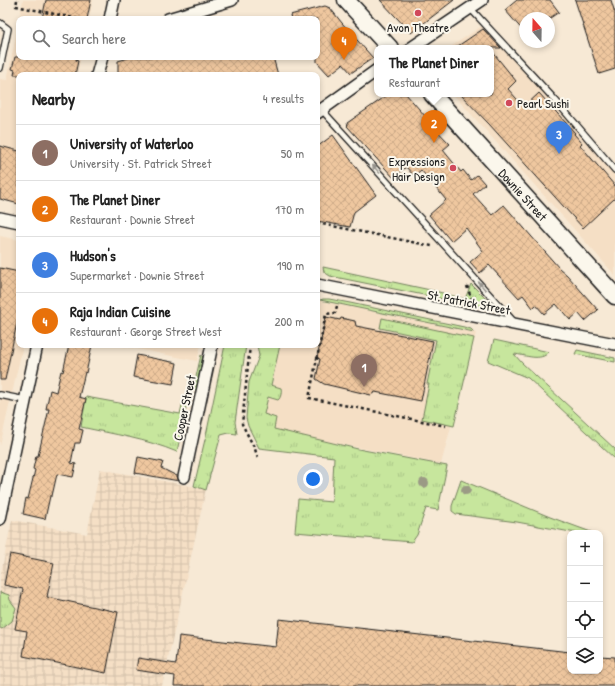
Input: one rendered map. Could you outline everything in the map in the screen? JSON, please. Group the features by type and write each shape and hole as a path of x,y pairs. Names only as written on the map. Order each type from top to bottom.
{"main road":[{"path":"346,0 387,45"},
{"name":"Downie Street","path":"435,97 615,296"}],"street":[{"path":"111,16 114,0"},
{"path":"178,16 232,0"},
{"path":"416,45 482,0"},
{"path":"98,72 101,60"},
{"path":"320,110 374,72"},
{"path":"0,218 16,221"},
{"name":"St. Patrick Street","path":"320,286 615,344"},
{"path":"0,519 36,348"},
{"name":"Cooper Street","path":"184,477 211,348"}],"lane":[{"path":"470,8 556,101 615,170"},
{"path":"0,23 8,29 0,68"},
{"path":"320,112 518,326"},
{"path":"0,395 25,400"}],"path":[{"path":"17,0 16,6 64,16"},
{"path":"320,224 432,246"},
{"path":"466,285 475,308"},
{"path":"320,344 326,314 335,313 337,306"},
{"path":"250,348 242,424 255,449 258,459"},
{"path":"319,348 309,398 446,426"}],"shaded area":[{"path":"23,0 93,0 90,16 20,16"},
{"path":"485,24 615,173 615,275 456,97 494,97 494,45 454,45"},
{"path":"16,35 16,60 80,60 78,72 16,72 16,199 0,196 0,79 7,80"},
{"path":"0,236 16,239 16,348 22,348 0,446"},
{"path":"320,301 476,333 441,464 258,428 273,348 320,348"},
{"path":"132,348 200,348 197,361"},
{"path":"100,469 206,489 162,686 0,686 0,578 12,520 87,534"}],"green space":[{"path":"323,267 435,291 465,299 471,284 487,300 485,307 483,307 330,276 324,272"},
{"path":"323,299 350,303 464,327 471,329 474,332 320,300"},
{"path":"382,318 474,338 454,426 422,419 436,340 380,328"},
{"path":"494,340 549,352 542,357 514,354 615,449 615,459 528,378 488,361"},
{"path":"224,348 246,348 235,422 237,434 229,433 221,435 206,490 194,486"},
{"path":"258,348 279,348 271,385 281,388 281,394 278,400 268,397 264,414 276,418 274,429 358,449 447,466 438,510 426,508 417,535 412,542 295,532 298,499 332,502 334,457 259,448 248,426 246,418 249,382 259,356"},
{"path":"577,350 615,358 615,362 575,354"},
{"path":"201,355 203,357 196,389 193,390"},
{"path":"86,397 180,414 183,401 187,402 177,452 141,440 81,427"},
{"path":"461,480 586,530 567,530 567,531 517,522 456,514 452,511 452,506"},
{"path":"0,592 9,595 10,600 16,608 12,621 2,629 0,628"}],"building":[{"path":"46,0 91,0 88,16 43,16"},
{"path":"380,0 454,0 411,33"},
{"path":"517,0 550,0 559,12 555,15 555,12 519,12 519,26 505,10"},
{"path":"575,0 611,0 615,13 615,69 599,74"},
{"path":"325,6 330,8 373,58 351,73 343,64 329,75 317,62 317,60 320,60 320,16 290,15"},
{"path":"483,29 501,48 494,48 494,45 459,45"},
{"path":"494,54 516,81 508,89 524,107 539,93 575,133 574,134 582,143 580,145 615,186 615,198 583,228 463,97 494,97"},
{"path":"15,57 16,60 78,61 76,72 16,72 16,75 14,75 15,70 12,69"},
{"path":"274,60 277,72 118,72 118,61"},
{"path":"385,97 409,97 426,117 425,118 450,144 443,150 461,172 463,170 471,180 477,175 485,184 473,194 492,215 504,205 598,310 585,321 578,313 570,320 556,304 544,314 536,305 533,308 523,295 519,298 489,265 480,273 470,262 483,251 466,228 451,241 429,215 446,200 421,170 414,176 406,167 394,178 347,126 347,123"},
{"path":"333,135 376,195 354,212 350,227 320,222 320,145"},
{"path":"0,146 16,150 16,203 0,199"},
{"path":"0,268 16,271 16,327 5,380 0,380"},
{"path":"326,317 355,321 356,326 433,341 421,401 375,392 371,395 324,384 316,379 320,359 317,358"},
{"path":"68,348 91,348 79,397 86,399 79,429 83,430 80,443 75,443 71,463 76,464 73,477 57,474 45,519 23,514 26,498 28,499 35,470 33,469 36,456 38,456 49,409 46,409 50,390 56,392 61,371 63,372"},
{"path":"137,355 177,363 173,384 133,377"},
{"path":"138,457 163,462 161,468 177,476 179,481 135,473"},
{"path":"10,554 54,563 47,597 118,612 106,673 23,656 27,631 15,629 23,589 4,585"},
{"path":"279,619 567,652 567,674 603,674 603,656 615,657 615,686 174,686 175,676 136,670 138,658 176,664 179,636 276,647"}],"place":[{"name":"Avon Theatre","path":"418,13"},
{"name":"Raja Indian Cuisine","path":"344,60"},
{"name":"Pearl Sushi","path":"509,103"},
{"name":"The Planet Diner","path":"434,143"},
{"name":"Hudson's","path":"559,154"},
{"name":"Expressions Hair Design","path":"453,168"},
{"name":"University of Waterloo","path":"364,387"}]}
